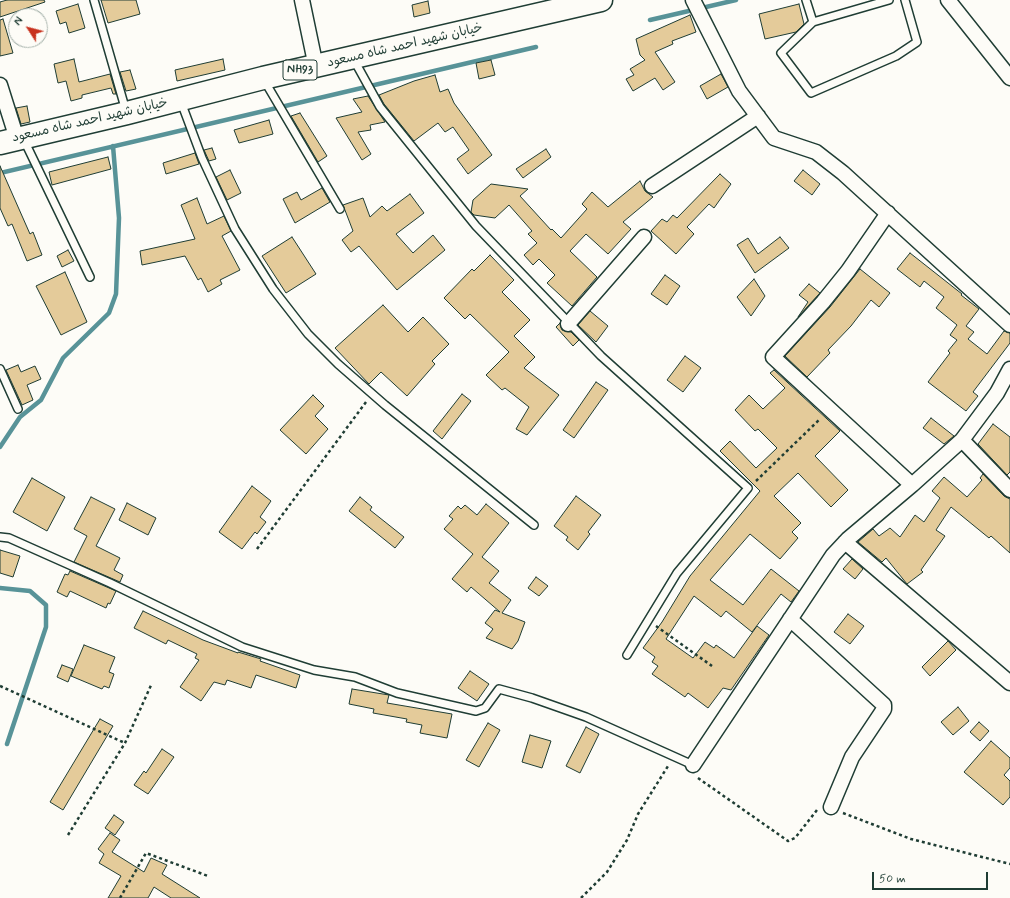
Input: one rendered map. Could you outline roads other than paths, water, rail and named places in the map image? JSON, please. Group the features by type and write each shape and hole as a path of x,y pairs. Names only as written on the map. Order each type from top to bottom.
{"main road":[{"name":"خیابان شهید احمد شاه مسعود","path":"13,140 180,100 263,78 353,58 545,7 601,0"}],"street":[{"path":"302,0 316,67"},
{"path":"693,0 740,91 774,138 816,152 843,173 1010,324"},
{"path":"948,0 1010,78"},
{"path":"0,84 13,140"},
{"path":"652,186 758,116"},
{"path":"888,213 843,277 773,357 912,485"},
{"path":"568,324 644,237"},
{"path":"693,766 821,572 845,542 962,440 997,392 1010,369"},
{"path":"962,440 1010,490"},
{"path":"845,542 1010,683"},
{"path":"790,619 884,705 884,709 852,757 831,807"}],"lane":[{"path":"94,0 127,113"},
{"path":"806,0 813,22"},
{"path":"888,0 813,22 781,53 811,93 896,56 917,42 905,0"},
{"path":"353,58 380,107 476,226 568,324 601,356 748,488 677,573 628,655"},
{"path":"263,78 340,209"},
{"path":"180,100 202,158 230,217 273,289 308,334 338,364 372,394 534,525"},
{"path":"13,140 90,277"},
{"path":"0,369 18,409"},
{"path":"0,537 9,538 110,583 155,604 190,623 249,649 314,670 355,677 398,693 476,711 485,708 499,688 586,717 693,766"}],"waterway":[{"path":"650,20 736,0"},
{"path":"0,173 536,47"},
{"path":"0,447 20,417 41,400 63,358 109,313 116,294 119,218 113,146"},
{"path":"0,588 30,591 46,605 46,627 7,744"}]}
